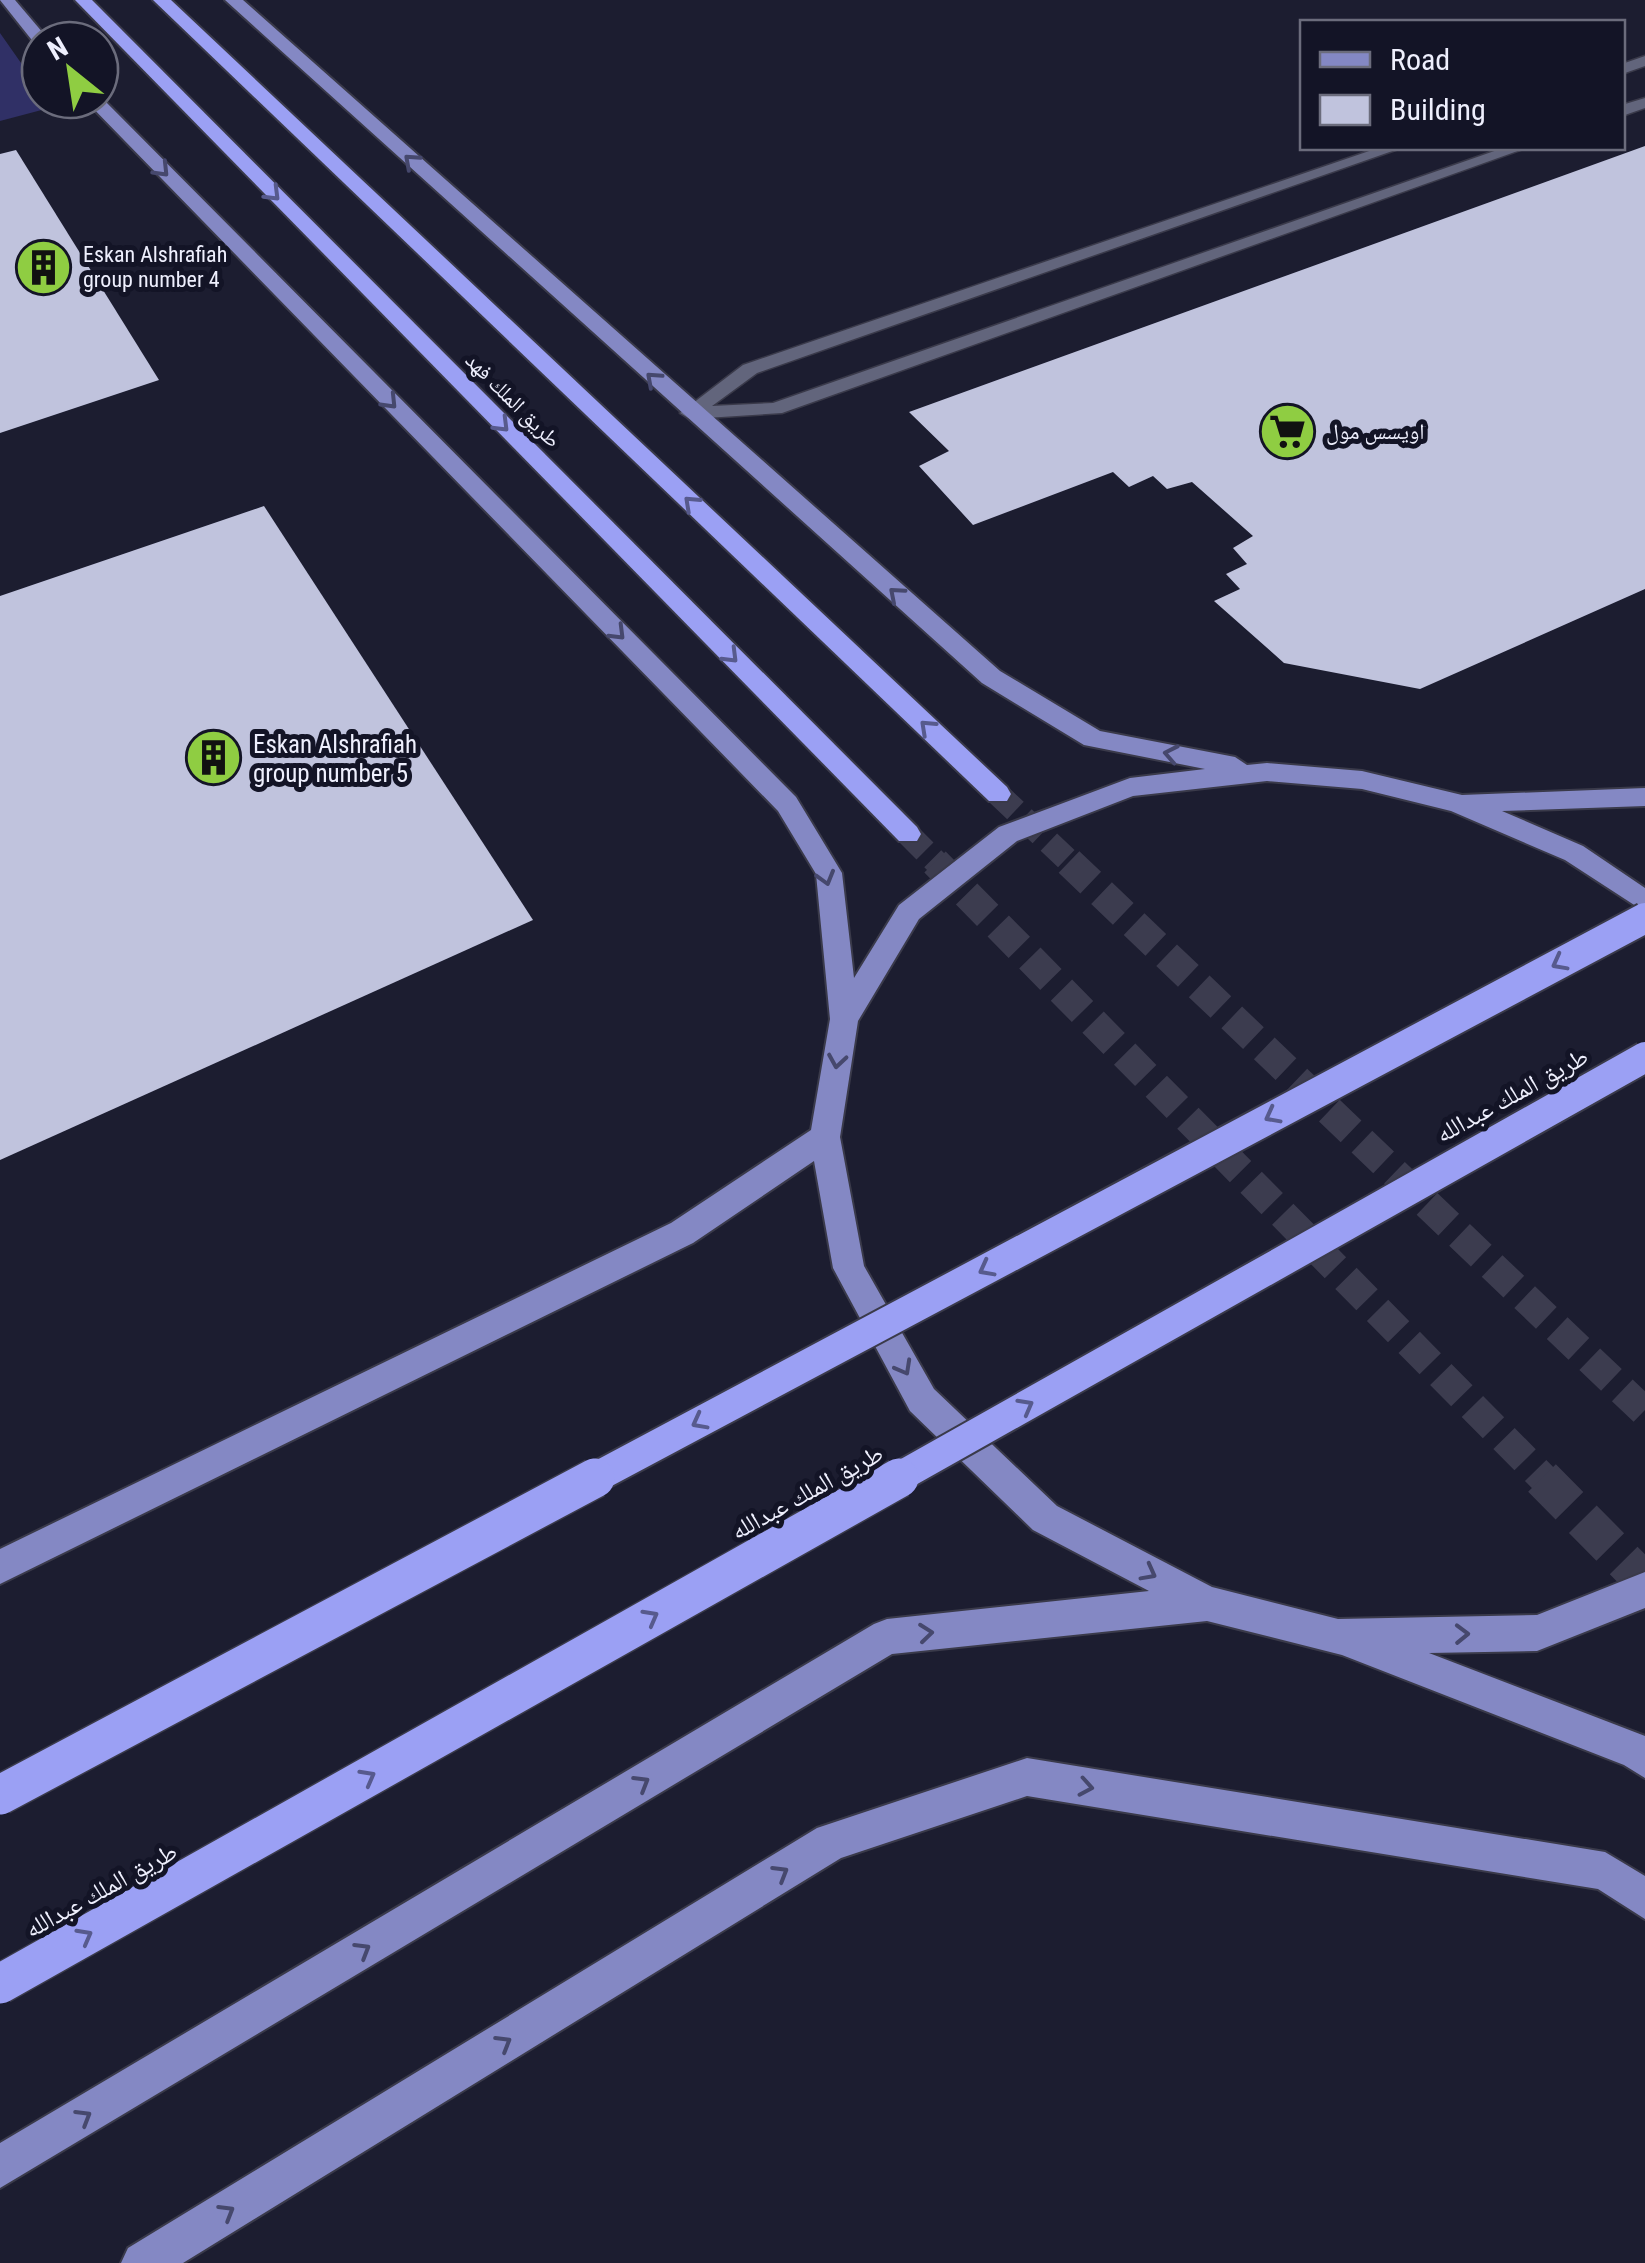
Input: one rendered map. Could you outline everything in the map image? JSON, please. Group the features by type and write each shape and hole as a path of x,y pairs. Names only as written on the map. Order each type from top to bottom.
{"highway":[{"name":"طريق الملك فهد","path":"82,0 908,834"},
{"name":"طريق الملك فهد","path":"161,0 998,794"},
{"path":"0,1795 1645,918"},
{"name":"طريق الملك عبدالله","path":"0,1984 1645,1057"}],"main road":[{"path":"6,0 24,20"},
{"path":"233,0 991,677 1092,739 1267,772 1362,780 1457,803 1574,854 1645,902"},
{"path":"114,120 788,804 829,873 844,1019 825,1137 848,1268 922,1400 1045,1518 1207,1603 1338,1637 1636,1751 1645,1759"},
{"path":"844,1019 910,912 1008,834 1130,786 1267,772"},
{"path":"1457,803 1645,797"},
{"path":"0,1567 682,1233 825,1137"},
{"path":"1338,1637 1538,1633 1645,1590"},
{"path":"0,2167 886,1637 1207,1603"},
{"path":"143,2263 831,1842 1027,1777 1605,1871 1645,1899"}],"lane":[{"path":"690,412 750,368 1387,150"},
{"path":"690,412 776,409 1512,150"}],"shaded area":[{"path":"0,33 20,62 20,116 0,121"}],"building":[{"name":"اويسس مول","path":"1645,146 1645,589 1420,689 1284,663 1214,601 1240,589 1226,574 1247,564 1233,548 1253,536 1192,482 1167,489 1153,476 1129,487 1113,472 973,525 919,466 949,451 909,412"},
{"name":"Eskan Alshrafiah group number 4","path":"16,150 159,380 0,433 0,154"},
{"name":"Eskan Alshrafiah group number 5","path":"264,506 533,920 0,1160 0,596"}],"tunnel":[{"path":"998,794 1072,864"},
{"path":"908,834 938,864"},
{"path":"935,862 1545,1480"},
{"path":"1069,862 1645,1412"},
{"path":"1542,1478 1645,1582"}],"place":[{"name":"Eskan Alshrafiah group number 4","path":"44,267"},
{"name":"اويسس مول","path":"1287,431"},
{"name":"Eskan Alshrafiah group number 5","path":"214,758"}]}
